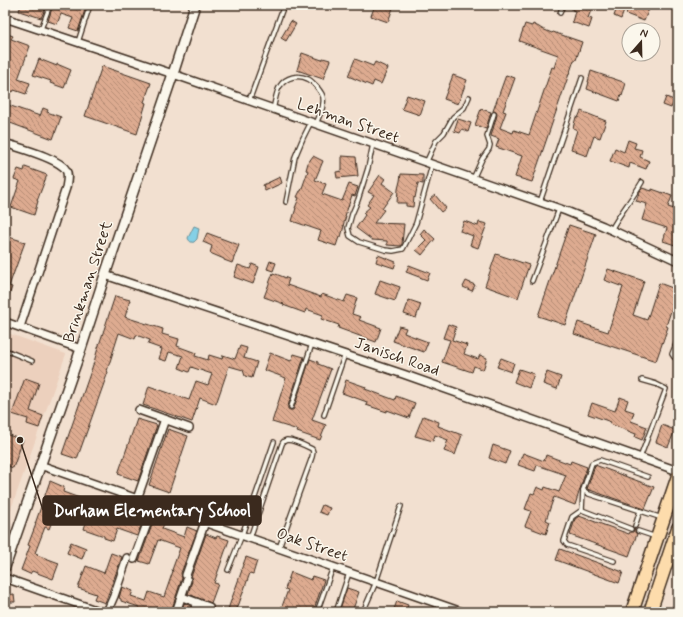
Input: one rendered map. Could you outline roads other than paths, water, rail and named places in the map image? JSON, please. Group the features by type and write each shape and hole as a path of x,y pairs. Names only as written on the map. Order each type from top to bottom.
{"main road":[{"path":"632,612 678,476"},
{"path":"650,612 678,528"}],"street":[{"name":"Brinkman Street","path":"5,568 82,349 195,5"},
{"name":"Lehman Street","path":"5,18 173,74 540,202 611,230 678,261"},
{"path":"5,143 50,158 61,164 67,171 68,178 20,327"},
{"name":"Janisch Road","path":"106,275 404,374 678,471"},
{"path":"5,322 82,349"},
{"path":"139,410 189,428"},
{"path":"137,499 165,419"},
{"name":"Oak Street","path":"40,465 462,612"},
{"path":"107,612 154,505"},
{"path":"176,612 205,522"},
{"path":"5,578 101,612"},
{"path":"185,598 209,607"},
{"path":"194,612 198,603"}],"lane":[{"path":"41,30 50,5"},
{"path":"78,42 90,5"},
{"path":"249,101 284,5"},
{"path":"560,13 563,5"},
{"path":"273,109 279,87 287,79 293,77 307,78 321,92 323,97 323,103 313,123 303,138 295,157 286,202"},
{"path":"540,202 582,78"},
{"path":"373,144 364,181 348,228 350,236 359,242 385,250 393,251 403,249 416,223 429,164 436,141 444,133 453,117 464,108 469,97"},
{"path":"473,179 482,159 489,149 490,145 487,136 494,114"},
{"path":"611,230 642,182"},
{"path":"532,281 559,209"},
{"path":"678,338 672,354 674,357 678,358"},
{"path":"292,407 312,344"},
{"path":"5,350 32,361"},
{"path":"324,415 345,354"},
{"path":"640,458 666,389 642,380"},
{"path":"250,538 282,444 284,441 288,440 297,443 312,449 313,452 279,548"},
{"path":"228,570 242,535 274,442"},
{"path":"582,510 583,490 592,463 600,460 648,477"},
{"path":"583,490 589,494 664,519"},
{"path":"363,612 376,582 402,506"},
{"path":"582,510 633,528 640,511"},
{"path":"582,510 572,517 564,541 567,545 614,561"},
{"path":"638,532 657,537"},
{"path":"316,612 333,567"},
{"path":"336,612 350,573"}],"water":[{"path":"194,226 199,228 197,239 192,242 188,238"}],"place":[{"name":"Durham Elementary School","path":"20,440"}]}
